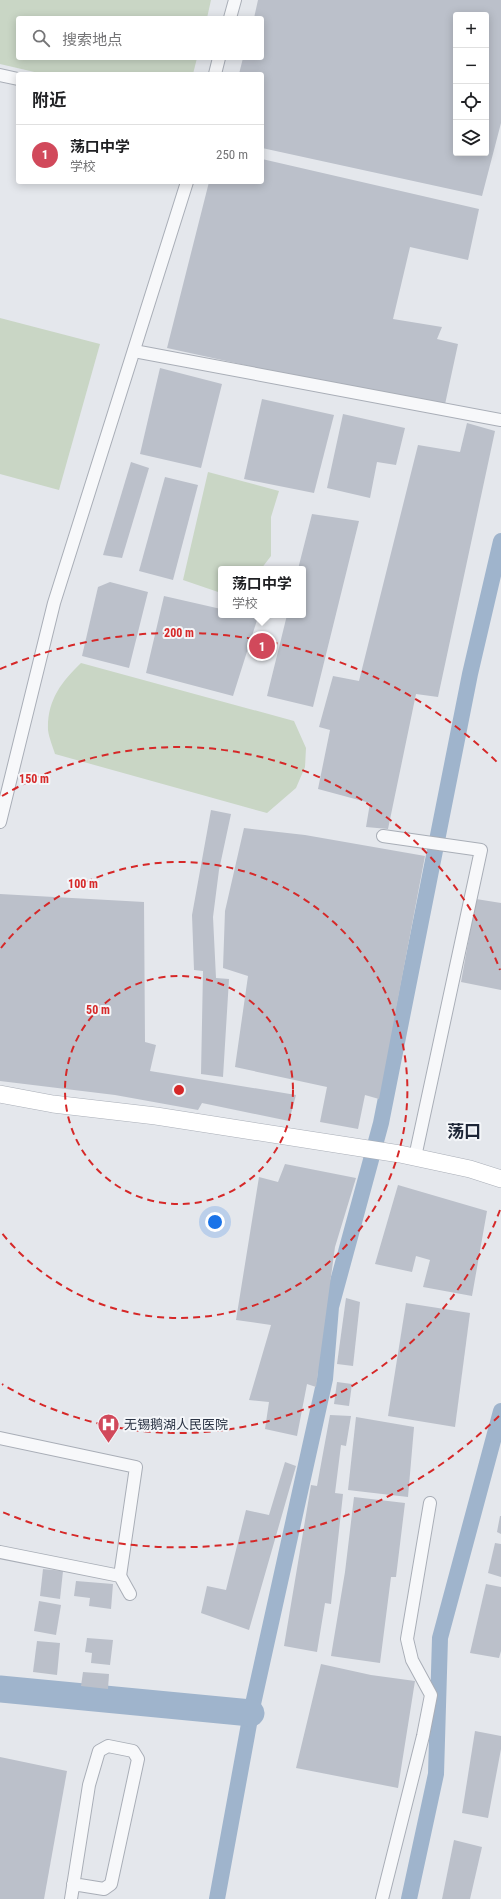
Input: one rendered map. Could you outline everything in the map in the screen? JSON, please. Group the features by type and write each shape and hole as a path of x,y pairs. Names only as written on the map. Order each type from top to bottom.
{"street":[{"path":"231,16 235,0"},
{"path":"216,72 219,60"},
{"path":"0,74 16,78"},
{"path":"0,822 54,603 186,184"},
{"path":"134,351 501,420"},
{"path":"383,836 481,850 407,1156"},
{"path":"0,1094 53,1104 156,1116 407,1156 470,1169 501,1179"},
{"path":"0,1438 136,1467 120,1576 130,1594"},
{"path":"382,1899 424,1736 431,1695 412,1660 407,1639 430,1503"},
{"path":"0,1552 120,1576"},
{"path":"71,1899 89,1785 99,1751 108,1746 133,1751 138,1759 111,1884 104,1889 74,1884"}],"green space":[{"path":"0,0 211,0 207,16 16,16 16,60 196,60 194,72 34,72 0,64"},
{"path":"0,318 100,344 59,490 0,474"},
{"path":"208,472 279,491 271,517 271,556 263,566 218,566 218,592 183,580"},
{"path":"81,663 294,721 306,748 305,767 296,788 267,813 55,754 48,730 50,710 57,693 67,677"}],"building":[{"path":"258,0 501,0 501,123 482,196 264,148 264,72 240,72 242,60 264,60 264,16 254,16"},
{"path":"264,159 479,209 468,260 410,247 393,319 442,327 437,339 458,344 444,409 167,348 208,184 264,184"},
{"path":"160,368 222,384 201,468 140,454"},
{"path":"262,399 334,415 314,493 244,479"},
{"path":"343,414 405,428 396,465 377,462 370,498 327,488"},
{"path":"467,423 495,431 438,697 416,694 388,829 366,827 370,803 318,789 330,730 319,727 333,676 359,681 418,445 460,452"},
{"path":"131,462 149,468 122,558 103,555"},
{"path":"165,477 198,485 173,580 139,571"},
{"path":"312,514 359,521 313,707 267,696 286,618 306,618 306,566 299,566"},
{"path":"110,582 148,592 129,668 82,656 98,587"},
{"path":"164,596 218,608 218,618 258,618 233,696 146,673"},
{"path":"211,810 231,814 219,870 213,917 216,978 229,979 223,1077 201,1074 203,971 194,970 192,915"},
{"path":"244,828 305,835 425,856 379,1099 365,1095 358,1129 320,1122 327,1087 235,1067 248,976 223,968 225,911"},
{"path":"0,894 144,902 145,1042 156,1045 150,1071 296,1095 289,1121 202,1103 198,1110 115,1095 0,1081"},
{"path":"476,899 501,903 501,990 461,982"},
{"path":"285,1164 356,1178 335,1247 316,1387 307,1384 297,1436 265,1429 269,1402 249,1400 271,1325 236,1320 259,1177 278,1182"},
{"path":"398,1185 487,1211 472,1296 423,1287 430,1260 416,1256 412,1272 375,1264"},
{"path":"346,1298 360,1302 353,1366 337,1364"},
{"path":"406,1303 470,1313 455,1427 388,1416"},
{"path":"337,1382 352,1384 349,1406 334,1404"},
{"path":"330,1415 351,1416 346,1446 341,1445 335,1493 343,1494 331,1604 325,1603 317,1652 284,1646 311,1485 317,1486"},
{"path":"356,1417 414,1427 408,1497 348,1490"},
{"path":"285,1462 296,1466 249,1630 201,1613 207,1586 226,1590 246,1510 269,1515"},
{"path":"354,1497 405,1503 396,1577 391,1577 380,1663 331,1656 345,1572"},
{"path":"501,1516 501,1534 497,1532"},
{"path":"495,1543 501,1544 501,1577 488,1573"},
{"path":"43,1569 63,1571 60,1599 40,1596"},
{"path":"76,1581 113,1584 111,1609 89,1606 90,1598 74,1596"},
{"path":"486,1584 501,1587 501,1651 499,1658 470,1653"},
{"path":"39,1601 61,1605 56,1635 34,1631"},
{"path":"87,1638 113,1640 110,1665 91,1663 92,1653 85,1652"},
{"path":"37,1641 60,1643 57,1675 33,1672"},
{"path":"321,1664 371,1675 415,1681 398,1788 296,1768"},
{"path":"83,1672 109,1674 108,1689 81,1686"},
{"path":"475,1731 501,1736 501,1749 488,1818 462,1813"},
{"path":"0,1757 67,1771 44,1899 0,1899"},
{"path":"454,1840 482,1847 470,1899 442,1899"}],"waterway":[{"path":"217,1899 251,1713 325,1379 331,1307 381,1123 470,674 501,541"},
{"path":"409,1899 436,1774 440,1638 501,1411"},
{"path":"0,1689 251,1713"}],"place":[{"name":"荡口中学","path":"262,646"},
{"name":"无锡鹅湖人民医院","path":"108,1444"}],"district":[{"name":"荡口","path":"464,1131"}]}
